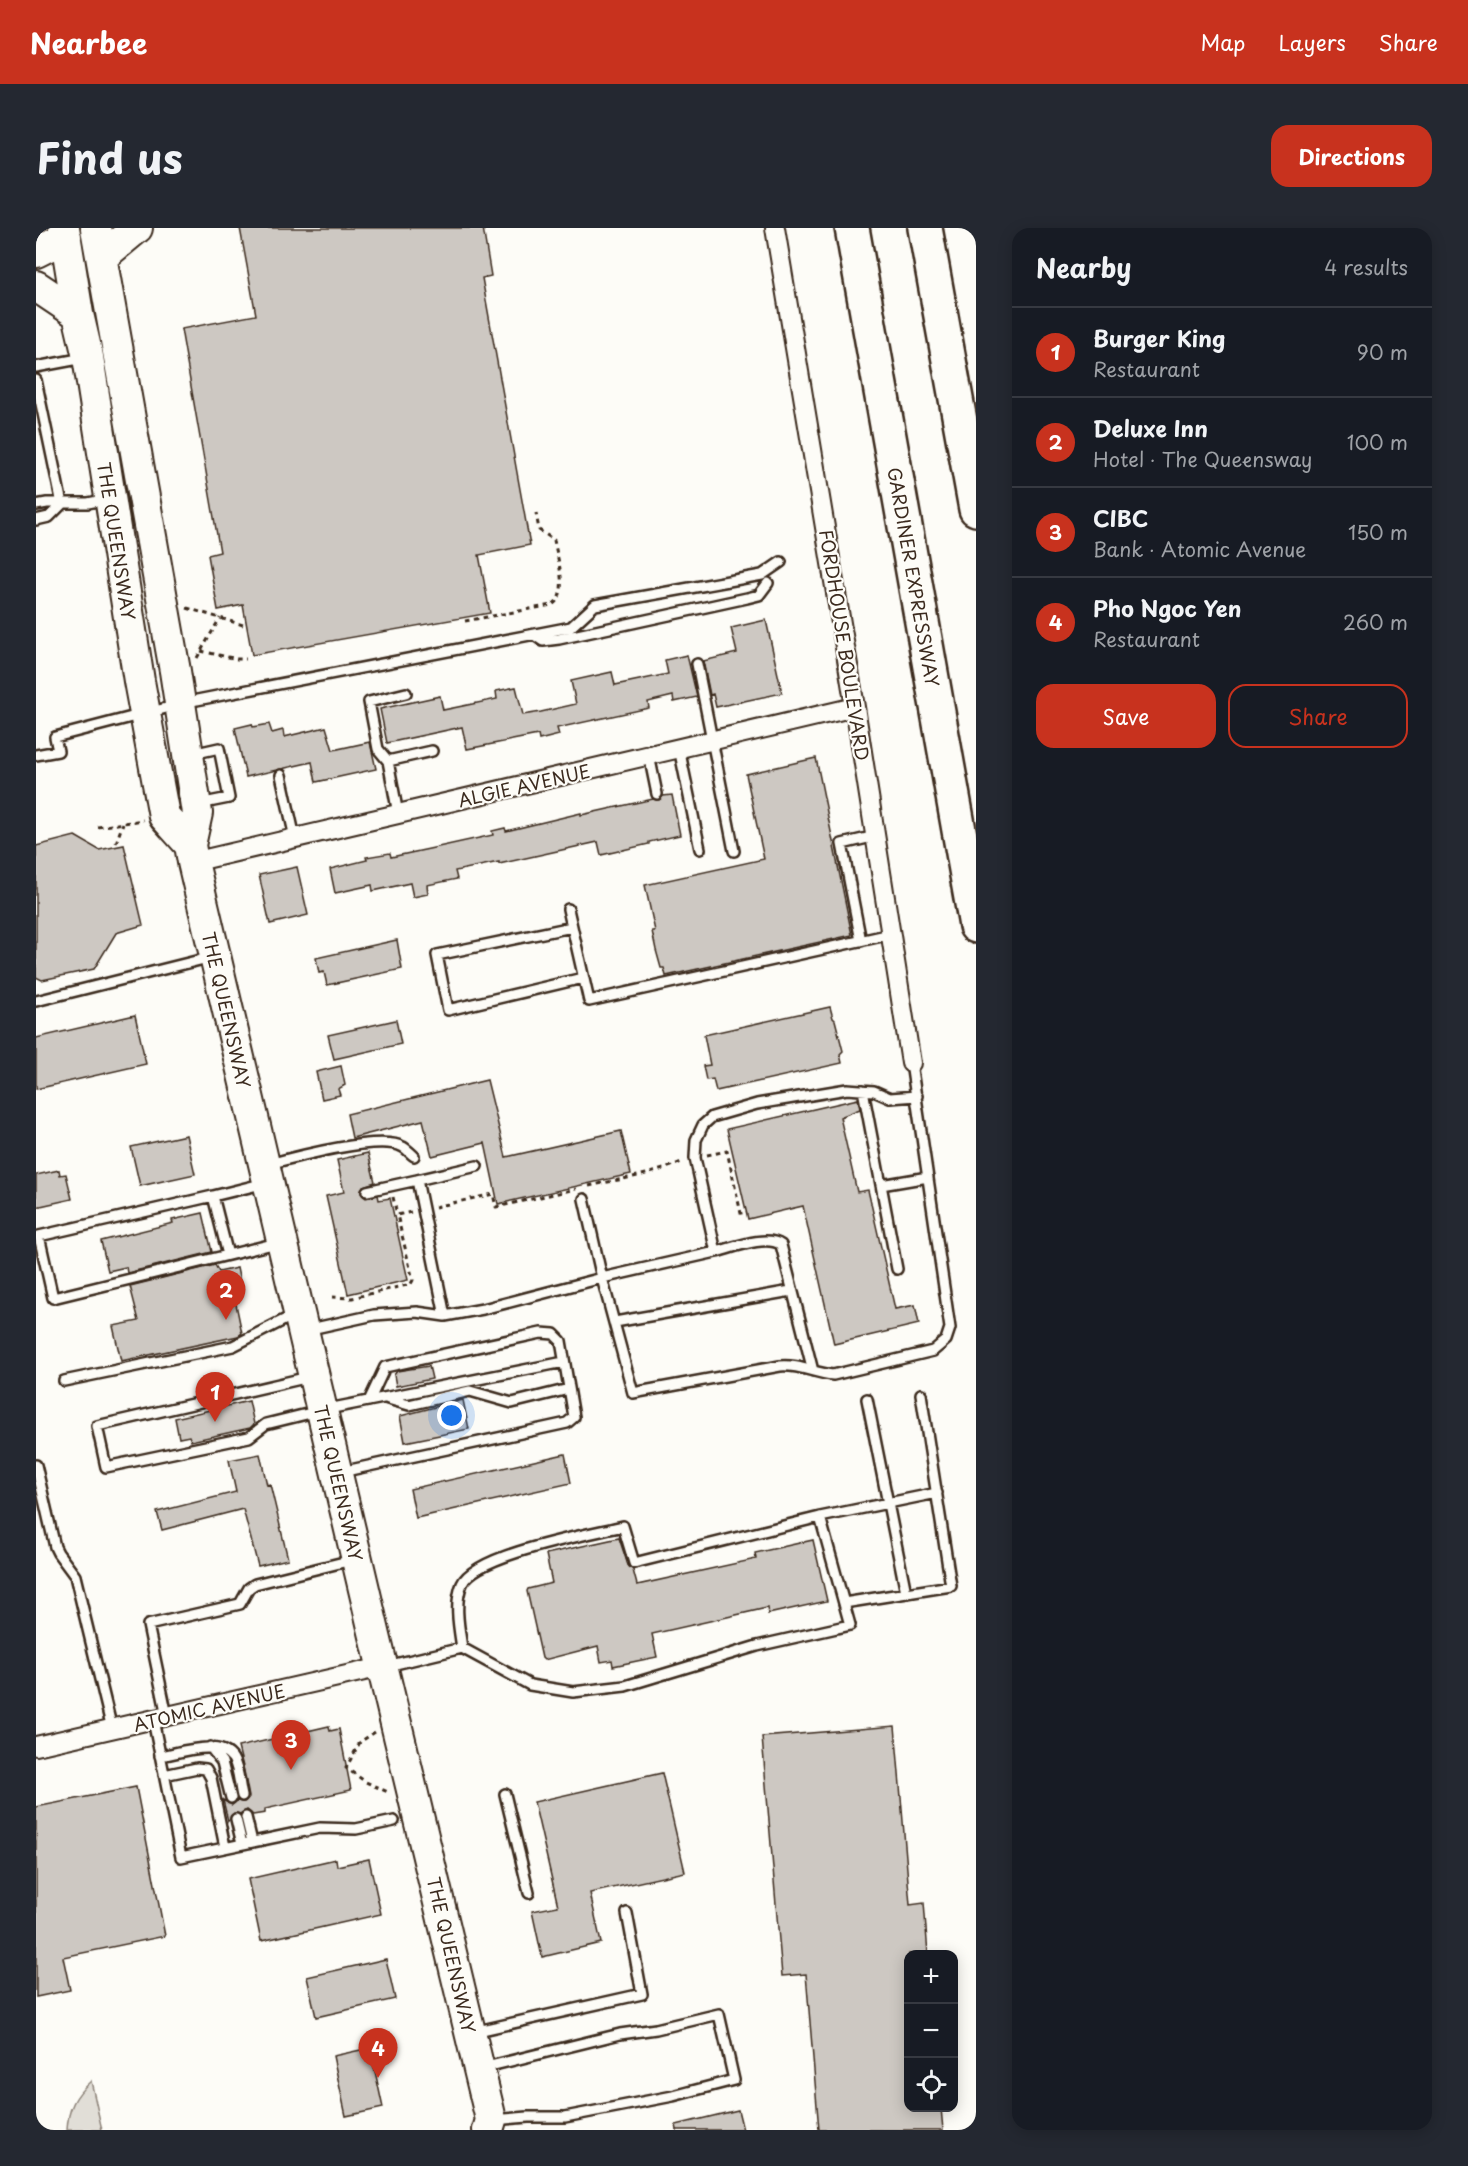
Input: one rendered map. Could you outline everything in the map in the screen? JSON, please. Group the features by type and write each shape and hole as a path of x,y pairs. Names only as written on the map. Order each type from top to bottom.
{"highway":[{"name":"GARDINER EXPRESSWAY","path":"852,228 976,926"},
{"path":"924,228 976,509"}],"main road":[{"name":"THE QUEENSWAY","path":"96,228 197,813 192,853 214,956 395,1719 405,1813 470,2033 494,2127"},
{"path":"102,257 136,228"},
{"name":"THE QUEENSWAY","path":"65,233 78,314 88,357 145,713 164,816 192,853"},
{"path":"36,252 65,233"},
{"path":"36,286 78,314"}],"street":[{"name":"FORDHOUSE BOULEVARD","path":"775,228 855,707 911,1063"},
{"name":"ALGIE AVENUE","path":"192,853 296,838 855,707"},
{"name":"ATOMIC AVENUE","path":"36,1746 382,1667"}],"lane":[{"path":"36,368 88,357"},
{"path":"36,380 62,504"},
{"path":"36,506 47,503 88,503 110,498"},
{"path":"36,520 50,517 62,504"},
{"path":"36,755 58,751 55,737 145,713 571,627 595,605 762,575 781,562"},
{"path":"534,635 543,641 559,639 747,598 759,595 768,583"},
{"path":"697,664 734,851"},
{"path":"398,814 388,761 378,749 369,702 406,693"},
{"path":"679,748 700,849"},
{"path":"388,761 432,751"},
{"path":"649,755 657,794"},
{"path":"281,775 296,838"},
{"path":"861,941 842,843 876,836"},
{"path":"568,909 589,1002 891,934"},
{"path":"573,927 437,955 448,1010 583,978"},
{"path":"36,1001 214,956"},
{"path":"584,1199 602,1278 633,1393 780,1365 791,1365 833,1374 933,1351 946,1340 950,1328 911,1063"},
{"path":"716,1252 695,1158 696,1140 703,1125 712,1117 757,1104 847,1089 874,1091 890,1098 917,1096"},
{"path":"863,1090 897,1269"},
{"path":"282,1242 53,1298 39,1236 213,1196 312,1152 387,1143 402,1146 414,1156"},
{"path":"367,1191 477,1166"},
{"path":"881,1185 928,1177"},
{"path":"417,1180 445,1316"},
{"path":"213,1196 228,1255"},
{"path":"64,1381 233,1346 301,1321 417,1312 445,1316 483,1309 764,1240 777,1242 783,1250 791,1291 813,1371"},
{"path":"615,1322 791,1291"},
{"path":"338,1473 567,1423 574,1417 561,1341 558,1336 541,1333 385,1367 369,1401"},
{"path":"314,1376 97,1425 106,1467 249,1437 266,1424 323,1410 564,1362"},
{"path":"385,1398 409,1405 470,1391 512,1403 569,1389"},
{"path":"844,1604 951,1586 921,1394"},
{"path":"867,1399 906,1593"},
{"path":"36,1465 55,1547 75,1576 112,1729"},
{"path":"462,1648 458,1609 463,1582 475,1569 509,1554 624,1526 634,1563 820,1517 937,1494"},
{"path":"382,1667 462,1648 530,1685 573,1692 625,1686 757,1646 850,1625 820,1517"},
{"path":"357,1559 255,1584 249,1588 240,1604 148,1625 160,1718 160,1756 181,1857 320,1828 356,1829 405,1813"},
{"path":"160,1756 207,1748 221,1749 233,1760 242,1796"},
{"path":"207,1748 206,1769 211,1778 225,1847"},
{"path":"207,1748 222,1762 231,1798"},
{"path":"164,1775 197,1768 206,1769"},
{"path":"505,1794 529,1893"},
{"path":"246,1817 252,1842"},
{"path":"236,1819 242,1844"},
{"path":"470,2033 642,1994 627,1913"},
{"path":"479,2068 620,2034 656,2029 719,2014 734,2080 673,2096 565,2117 528,2117 494,2127"}],"path":[{"path":"465,621 552,605 559,600 562,588 554,540 539,530 536,513"},
{"path":"183,607 243,625"},
{"path":"192,666 220,618"},
{"path":"201,651 246,659"},
{"path":"98,827 164,816"},
{"path":"116,843 123,823"},
{"path":"397,1215 493,1194 496,1207 652,1172 727,1150 742,1218"},
{"path":"332,1297 352,1298 411,1284 413,1280 393,1197"},
{"path":"395,1719 360,1742 346,1768 405,1813"}],"shaded area":[{"path":"91,2081 102,2130 67,2130 73,2103"}],"building":[{"path":"240,228 483,228 491,276 482,278 530,545 479,555 490,613 252,655 243,605 218,610 208,555 220,552 181,329 256,315"},
{"path":"766,620 782,693 716,707 713,694 710,695 703,661 737,653 731,628"},
{"path":"687,655 697,697 674,702 673,696 648,702 649,708 557,728 559,735 539,740 538,735 467,749 462,727 387,743 380,709 440,696 443,710 497,699 496,691 516,687 523,715 541,712 576,704 571,681 612,672 615,685 668,674 665,660"},
{"path":"252,724 253,727 269,724 272,733 283,730 284,737 326,727 333,750 370,742 376,769 316,782 312,762 246,777 235,728"},
{"path":"816,758 852,935 666,976 656,950 652,931 655,931 645,885 764,859 746,774"},
{"path":"672,795 680,835 601,855 598,842 499,864 499,862 455,871 457,879 427,885 428,894 413,897 410,883 373,891 372,885 335,893 330,869 367,860 366,857 390,853 391,857 493,835 492,831 505,828 506,831 581,813 581,815 653,799 659,800 663,796"},
{"path":"75,836 99,850 124,845 143,925 116,933 94,969 42,980 36,977 36,846"},
{"path":"297,867 308,915 270,924 259,875"},
{"path":"397,940 402,969 327,985 324,972 319,973 316,958"},
{"path":"830,1007 843,1051 840,1054 842,1063 716,1091 713,1079 706,1080 703,1066 710,1065 704,1035"},
{"path":"135,1015 146,1064 36,1089 36,1038"},
{"path":"396,1020 401,1044 334,1059 328,1035"},
{"path":"341,1066 345,1085 338,1089 340,1095 322,1099 316,1072"},
{"path":"487,1080 506,1157 621,1131 631,1174 498,1204 485,1143 432,1156 423,1120 352,1138 347,1114"},
{"path":"858,1099 860,1109 840,1117 857,1192 868,1190 895,1309 915,1305 919,1324 834,1344 803,1206 748,1219 727,1129"},
{"path":"186,1135 195,1174 140,1186 131,1147"},
{"path":"368,1153 375,1182 363,1186 361,1193 366,1198 378,1195 379,1200 390,1198 408,1280 348,1294 326,1196 344,1192 337,1160"},
{"path":"59,1170 60,1175 66,1174 72,1199 36,1207 36,1175"},
{"path":"203,1213 212,1252 127,1273 126,1267 108,1271 101,1241"},
{"path":"215,1265 219,1272 237,1268 240,1282 232,1285 242,1333 238,1336 121,1361 113,1326 139,1321 130,1286"},
{"path":"429,1366 432,1379 396,1386 394,1375 397,1371"},
{"path":"463,1400 469,1429 405,1442 400,1416"},
{"path":"249,1401 254,1424 250,1428 191,1441 189,1436 179,1438 175,1418"},
{"path":"260,1454 267,1485 270,1484 288,1559 258,1566 243,1509 162,1530 157,1512 236,1492 229,1460"},
{"path":"565,1454 571,1483 416,1518 410,1489"},
{"path":"619,1538 637,1585 756,1559 755,1553 813,1540 827,1601 768,1614 767,1608 652,1634 657,1657 613,1666 612,1660 601,1662 598,1646 544,1660 527,1591 552,1583 546,1554"},
{"path":"329,1726 330,1731 339,1729 351,1790 265,1809 265,1813 253,1815 247,1810 240,1814 234,1813 228,1821 223,1800 232,1805 237,1801 244,1802 249,1797 238,1747"},
{"path":"895,1726 910,1905 924,1903 928,1950 904,1950 904,2112 941,2112 943,2130 819,2130 806,1974 782,1976 762,1737"},
{"path":"662,1773 685,1872 590,1893 601,1943 542,1957 532,1911 558,1906 534,1802"},
{"path":"136,1787 165,1936 63,1957 70,1990 36,1997 36,1807"},
{"path":"336,1859 337,1866 369,1859 381,1914 261,1941 248,1879"},
{"path":"386,1959 395,1999 316,2017 307,1977"},
{"path":"370,2048 383,2108 346,2116 333,2056"},
{"path":"738,2110 743,2130 677,2130 676,2125"}],"place":[{"name":"Deluxe Inn","path":"226,1320"},
{"name":"Burger King","path":"215,1422"},
{"name":"CIBC","path":"291,1770"},
{"name":"Pho Ngoc Yen","path":"378,2078"}]}
